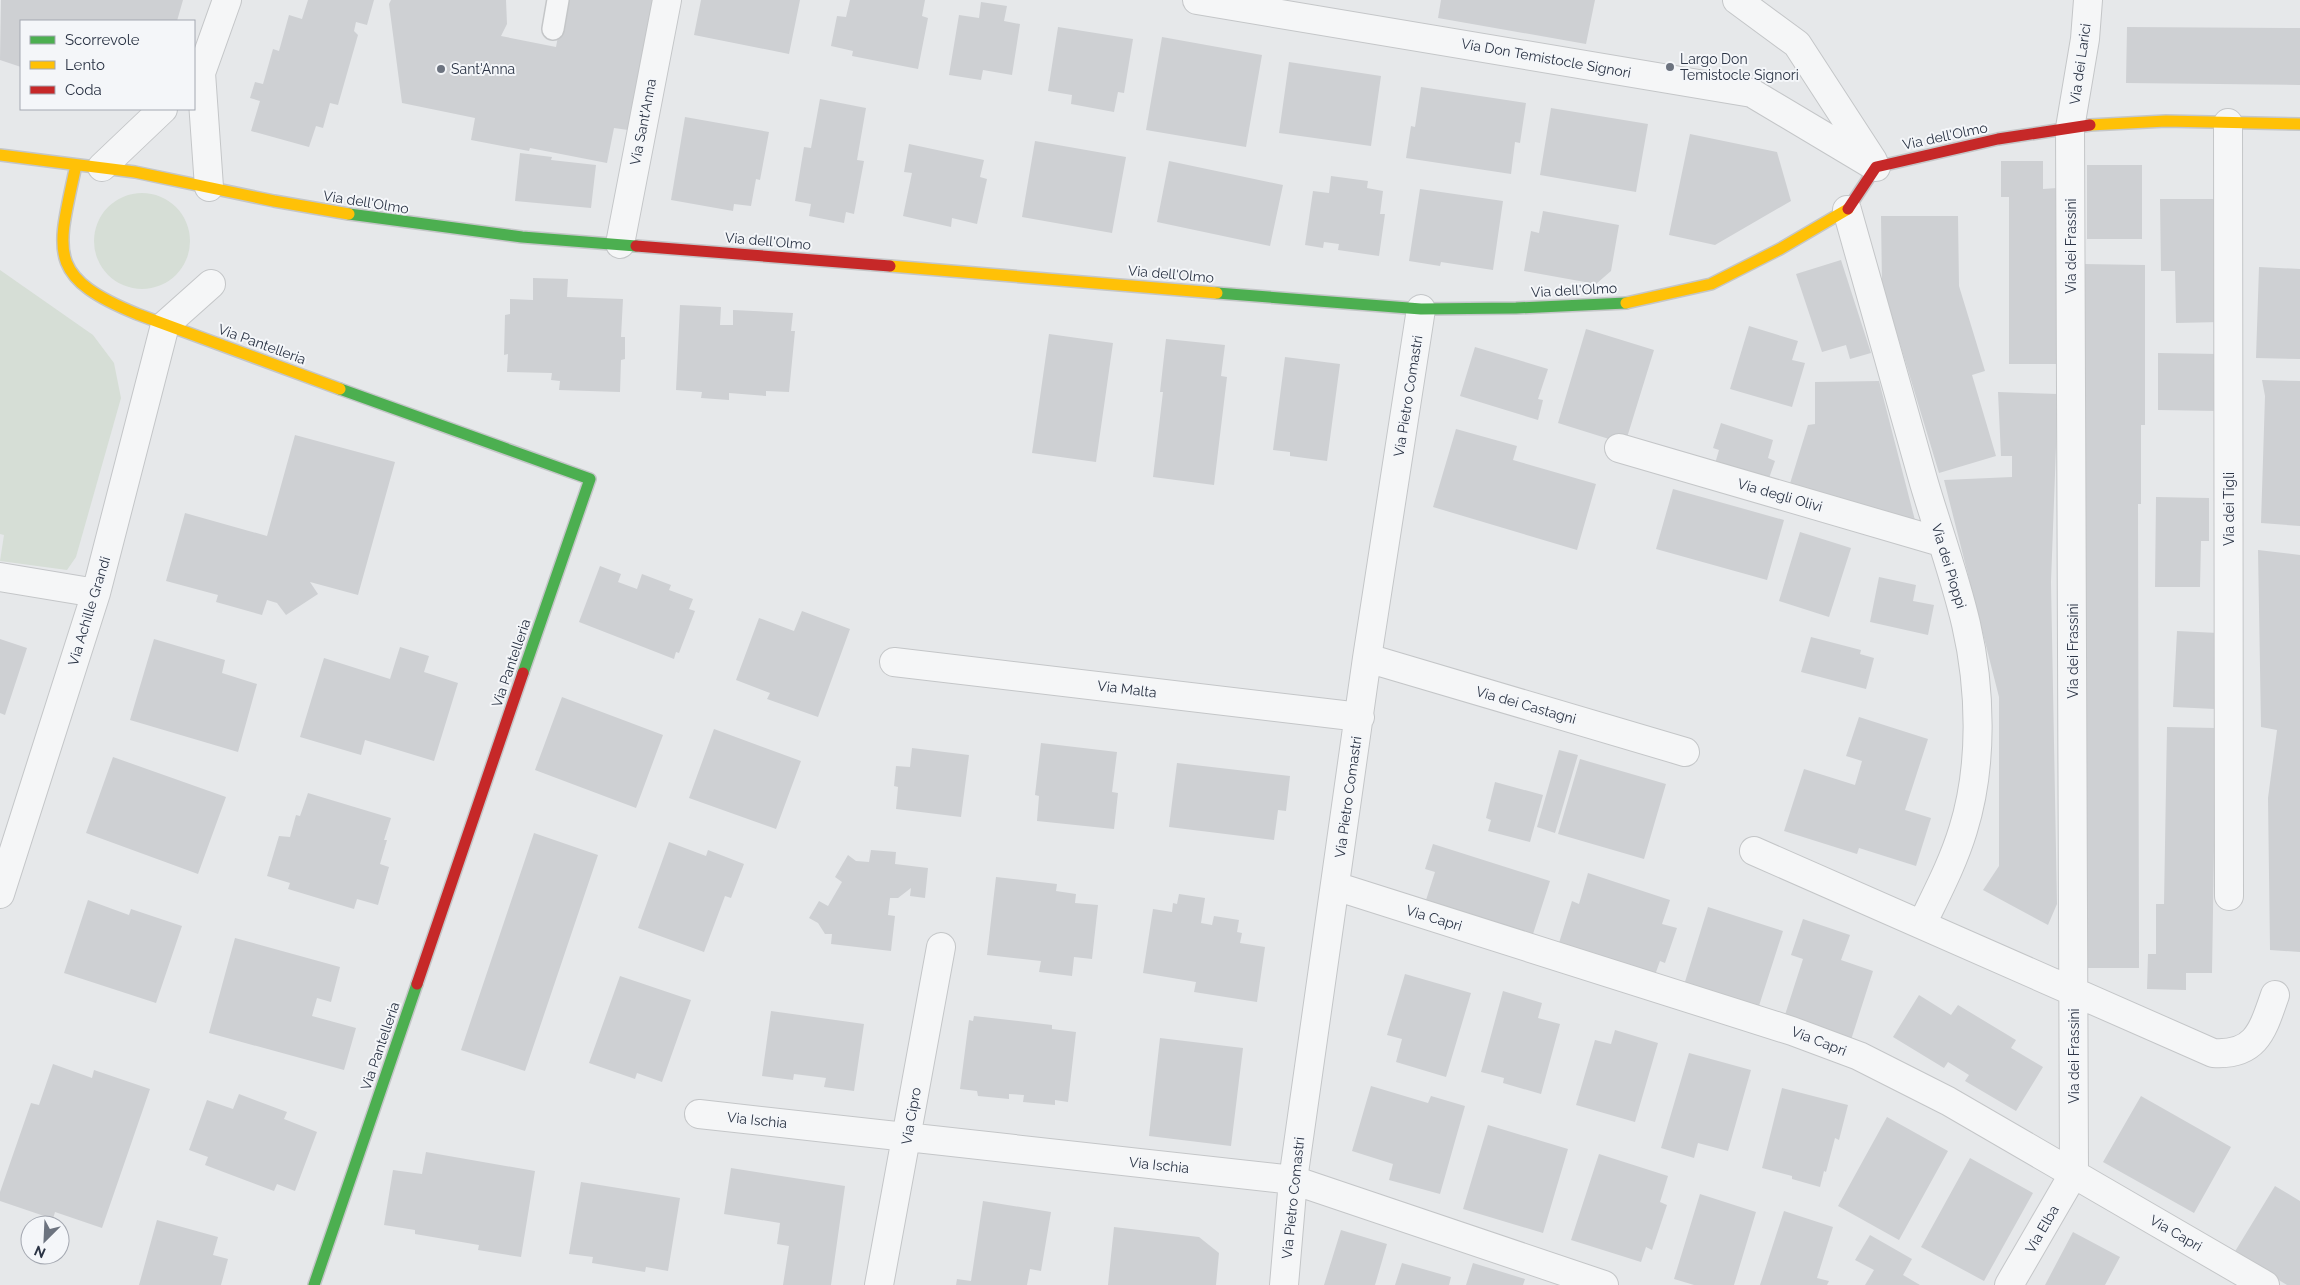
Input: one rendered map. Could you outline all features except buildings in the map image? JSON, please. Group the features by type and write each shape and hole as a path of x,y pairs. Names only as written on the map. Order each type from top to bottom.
{"street":[{"path":"209,187 197,76 227,0"},
{"name":"Via Sant'Anna","path":"620,244 667,0"},
{"name":"Via Don Temistocle Signori","path":"1196,0 1752,93 1876,167"},
{"path":"1737,0 1797,44 1876,167"},
{"name":"Via dei Larici","path":"2070,128 2085,39 2088,0"},
{"path":"162,110 89,166 63,240 63,256 77,279 104,300 165,325 210,284"},
{"name":"Via dell'Olmo","path":"0,155 89,166 209,187 306,208 416,225 522,237 1421,309 1516,308 1624,303 1711,284 1780,249 1847,210 1876,167 1948,148 2070,128 2122,122 2300,124"},
{"name":"Via dei Tigli","path":"2228,122 2229,896"},
{"name":"Via dei Frassini","path":"2070,128 2074,1173"},
{"name":"Via dei Pioppi","path":"1847,210 1960,604 1970,642 1976,695 1976,738 1971,796 1964,829 1950,866 1922,924"},
{"name":"Via Pietro Comastri","path":"1284,1285 1293,1180 1367,658 1421,309"},
{"name":"Via Achille Grandi","path":"0,894 96,593 165,325"},
{"name":"Via Pantelleria","path":"165,325 590,478 314,1285"},
{"name":"Via degli Olivi","path":"1619,448 1941,542"},
{"path":"0,577 96,593"},
{"name":"Via dei Castagni","path":"1367,658 1685,752"},
{"name":"Via Malta","path":"894,662 1360,717"},
{"path":"1754,851 2074,991 2202,1050 2224,1054 2243,1050 2258,1038 2275,995"},
{"name":"Via Capri","path":"1335,886 1792,1030 1836,1047 1883,1068 1948,1102 2266,1285"},
{"name":"Via Cipro","path":"880,1285 941,947"},
{"name":"Via Ischia","path":"699,1114 1293,1180 1604,1285"},
{"name":"Via Elba","path":"2010,1285 2074,1173"}],"lane":[{"path":"553,29 558,0"}],"shaded area":[{"path":"142,193 160,197 176,207 186,223 190,241 186,259 176,275 160,285 142,289 124,285 108,275 98,259 94,241 98,223 108,207 124,197"},
{"path":"0,270 93,335 114,363 121,398 76,557 67,570 0,561 4,535 0,534"}],"traffic: fast":[{"path":"349,214 522,237 636,246"},
{"path":"1217,293 1421,309 1516,308 1626,303"},
{"path":"340,389 590,479 523,673"},
{"path":"314,1285 417,984"}],"traffic: slow":[{"path":"2090,125 2166,121 2300,124"},
{"path":"0,155 135,172 274,201 349,214"},
{"path":"76,165 65,219 63,240 65,258 72,273 86,287 107,300 137,314 340,389"},
{"path":"1626,303 1711,284 1780,249 1848,209"},
{"path":"890,266 1217,293"}],"traffic: jam":[{"path":"1848,209 1876,167 1998,139 2090,125"},
{"path":"636,246 890,266"},
{"path":"417,984 523,673"}],"place":[{"name":"Largo Don Temistocle Signori","path":"1670,67"},
{"name":"Sant'Anna","path":"441,69"}]}
